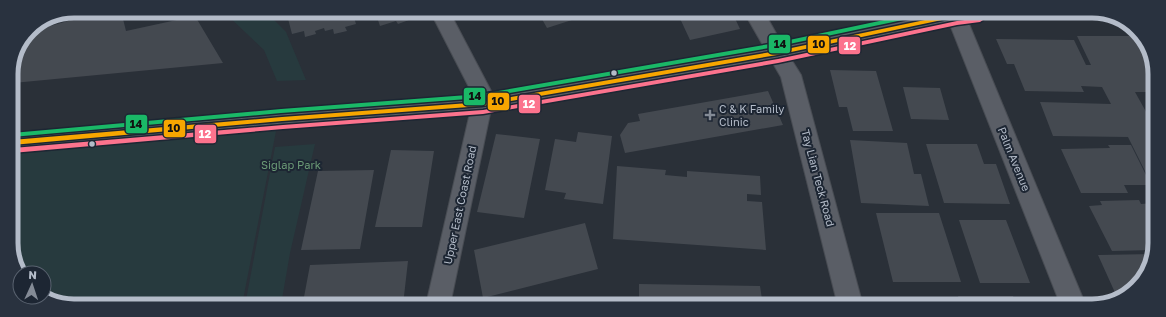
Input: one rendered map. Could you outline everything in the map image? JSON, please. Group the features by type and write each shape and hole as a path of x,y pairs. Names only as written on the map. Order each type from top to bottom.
{"main road":[{"path":"757,18 774,47"},
{"path":"774,47 891,18"},
{"path":"18,143 248,123 482,98 933,18"},
{"path":"18,129 285,106 482,98"}],"street":[{"path":"442,18 482,98"},
{"name":"Palm Avenue","path":"957,18 1071,299"},
{"name":"Tay Lian Teck Road","path":"774,47 791,75 846,279 849,299"},
{"name":"Upper East Coast Road","path":"439,299 482,98"}],"green space":[{"path":"230,18 272,18 286,32 306,80 277,81 264,50"},
{"path":"278,121 243,299 63,298 52,294 52,265 23,265 19,254 18,146"},
{"name":"Siglap Park","path":"315,144 290,253 282,299 246,299 275,147"}],"building":[{"path":"78,18 123,18 126,31 186,18 196,18 223,63 18,83 18,71 24,49 41,29"},
{"path":"288,18 354,18 356,24 345,27 347,31 334,34 333,29 325,31 324,28 315,31 316,34 305,37 304,31 292,34"},
{"path":"377,18 414,18 398,24 396,21 380,26"},
{"path":"541,18 578,18 547,28"},
{"path":"680,18 735,18 740,29 690,40"},
{"path":"1077,36 1133,36 1140,46 1147,63 1148,92 1135,92 1148,115 1148,177 1128,137 1053,136 1040,102 1111,104 1102,87 1081,86 1084,92 1025,91 1014,64 1007,64 996,39 1074,40 1086,65 1091,65"},
{"path":"830,70 876,71 893,131 853,131 847,107 839,107"},
{"path":"903,87 940,88 949,120 911,119"},
{"path":"768,91 783,125 625,153 620,135 628,123 640,121 638,114"},
{"path":"578,132 612,136 603,204 564,199 566,193 545,190 555,139 576,142"},
{"path":"496,134 540,139 524,218 477,212"},
{"path":"850,140 907,143 914,174 921,174 929,206 861,203"},
{"path":"926,144 977,144 984,164 996,164 1010,204 944,203"},
{"path":"1108,145 1131,145 1148,179 1148,185 1124,185 1128,193 1081,193 1061,149 1110,148"},
{"path":"391,150 434,151 422,227 375,227"},
{"path":"617,166 666,170 665,175 687,177 687,171 760,176 761,195 747,194 747,201 762,202 766,250 613,239"},
{"path":"374,170 360,249 301,250 318,171"},
{"path":"1139,200 1141,204 1148,203 1147,250 1112,251 1089,206 1102,205 1100,201"},
{"path":"876,213 939,213 961,282 893,282"},
{"path":"959,220 1006,220 1030,283 980,283"},
{"path":"585,223 598,269 483,298 474,250"},
{"path":"1147,254 1145,261 1136,277 1123,290 1116,294 1098,255"},
{"path":"408,261 404,299 311,299 311,297 304,297 310,265"},
{"path":"639,284 760,286 762,299 639,299"},
{"path":"958,296 1013,296 1014,299 959,299"}],"transit line":[{"name":"14","path":"18,134 281,111 481,96 775,45 903,18"},
{"name":"10","path":"18,142 282,119 482,104 777,53 942,18"},
{"name":"12","path":"18,151 283,127 483,112 778,61 957,23 980,20"}],"place":[{"name":"C & K Family Clinic","path":"710,115"}]}
